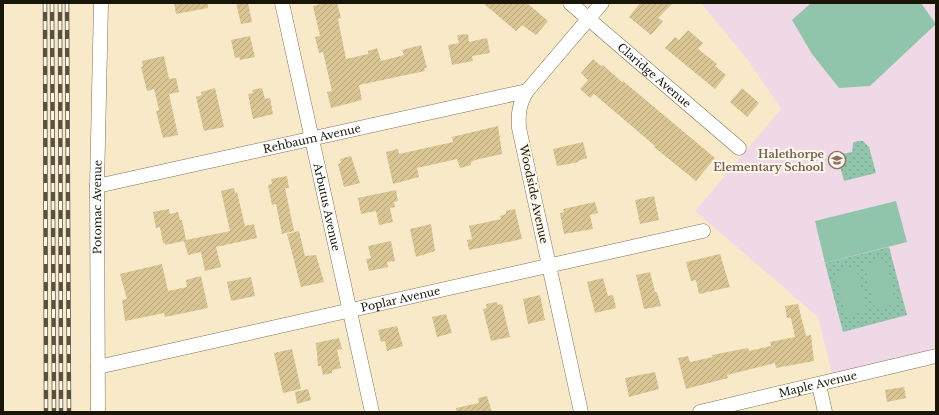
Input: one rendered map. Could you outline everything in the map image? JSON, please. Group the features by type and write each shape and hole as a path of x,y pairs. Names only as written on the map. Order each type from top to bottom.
{"street":[{"name":"Potomac Avenue","path":"98,412 97,186 101,3"},
{"name":"Arbutus Avenue","path":"282,3 310,138 372,412"},
{"name":"Claridge Avenue","path":"570,3 739,148"},
{"name":"Woodside Avenue","path":"581,412 519,128 518,114 520,102 527,91 602,3"},
{"name":"Rehbaum Avenue","path":"97,186 527,91"},
{"name":"Poplar Avenue","path":"98,367 703,231"},
{"name":"Maple Avenue","path":"700,412 819,385 936,356"},
{"path":"819,385 825,412"}],"shaded area":[{"name":"Halethorpe Elementary School","path":"701,3 936,3 936,348 832,374 818,317 695,211 781,109 747,59"}],"green space":[{"path":"811,3 921,3 936,24 870,86 839,88 812,54 792,20"},
{"path":"863,141 869,147 876,173 844,181 837,155 852,152 853,143"},
{"path":"896,201 907,242 825,263 815,221"},
{"path":"889,247 907,315 843,332 825,263"},
{"path":"885,260 896,304 875,309 864,265"},
{"path":"856,267 867,311 846,316 835,272"}],"building":[{"path":"174,3 208,3 208,8 176,14"},
{"path":"236,3 248,3 252,22 241,24"},
{"path":"325,3 337,3 341,18 338,19 346,59 368,54 368,51 377,48 381,61 404,55 402,50 421,45 427,68 424,68 425,71 359,85 362,100 331,108 327,92 332,91 323,52 319,53 315,37 320,36 313,6"},
{"path":"483,3 527,3 548,21 536,35 522,25 516,31"},
{"path":"640,3 673,3 658,18 663,21 651,35 629,17"},
{"path":"688,30 703,43 698,49 717,64 715,66 726,75 715,89 665,48 675,37 679,40"},
{"path":"468,34 469,42 487,38 490,53 472,56 473,61 452,65 448,45 459,43 457,35"},
{"path":"250,36 255,57 240,60 239,57 235,58 231,40"},
{"path":"164,56 169,79 176,78 179,92 169,94 178,135 163,138 156,111 159,110 154,89 147,91 141,67 143,66 142,61"},
{"path":"593,59 601,66 603,65 622,82 623,81 715,158 696,181 654,147 655,146 594,94 590,98 580,89 588,80 581,73"},
{"path":"215,88 224,127 204,131 196,97 202,95 201,92"},
{"path":"262,88 265,99 270,98 273,114 253,119 248,94 253,93 252,90"},
{"path":"742,88 759,103 747,117 730,102"},
{"path":"498,126 502,154 475,160 471,162 471,165 460,168 457,159 417,168 419,177 393,184 386,152 398,149 399,154 453,142 452,137"},
{"path":"583,142 587,158 578,161 579,162 557,166 553,149"},
{"path":"351,156 360,183 344,187 338,164 341,163 340,159"},
{"path":"287,176 289,188 285,188 294,231 282,234 276,204 272,205 268,185 272,184 271,179"},
{"path":"234,188 235,193 237,192 245,226 254,224 257,238 216,247 221,267 205,271 201,252 188,255 184,241 165,245 165,243 163,243 160,227 156,228 153,212 169,209 170,214 178,212 180,220 182,220 186,240 230,231 221,191"},
{"path":"396,190 398,201 394,202 395,207 390,208 393,222 379,225 376,211 361,214 358,198"},
{"path":"654,196 659,220 640,224 635,200"},
{"path":"595,202 598,213 590,215 593,229 564,234 560,213 564,212 563,209"},
{"path":"515,209 522,239 469,250 467,240 472,239 469,226 501,219 500,216 506,214 506,211"},
{"path":"431,224 435,251 416,257 410,229"},
{"path":"299,231 305,256 316,255 324,282 301,287 287,234"},
{"path":"391,241 395,261 387,262 388,267 369,271 366,259 371,258 368,246"},
{"path":"720,254 730,287 699,294 696,280 691,281 686,262"},
{"path":"162,264 168,291 187,287 186,280 201,276 208,308 165,317 164,313 125,321 122,300 127,299 120,274"},
{"path":"650,272 655,292 657,292 661,306 644,309 636,275"},
{"path":"251,277 255,296 231,301 227,282"},
{"path":"603,278 608,296 613,295 616,308 595,313 587,282"},
{"path":"540,295 545,320 528,324 523,299"},
{"path":"497,302 498,305 502,304 510,337 491,341 483,309 487,308 486,304"},
{"path":"798,304 806,336 811,335 814,361 776,368 775,363 727,375 728,378 686,389 678,358 688,356 690,362 713,357 712,355 748,348 749,351 771,346 770,342 795,337 791,318 787,318 785,306"},
{"path":"446,314 452,333 437,337 432,317"},
{"path":"397,326 403,346 387,351 385,341 381,342 378,330"},
{"path":"339,338 342,349 337,350 341,368 332,370 332,373 323,375 321,366 318,366 316,343"},
{"path":"292,349 301,389 283,393 274,353"},
{"path":"655,372 659,389 629,397 625,378"},
{"path":"904,387 906,398 887,402 885,390"},
{"path":"308,389 311,400 297,404 295,392"},
{"path":"487,396 492,412 456,412 456,408 479,403 478,398"}],"railway":[{"path":"45,3 46,412"},
{"path":"52,3 54,412"},
{"path":"60,3 61,412"},
{"path":"67,3 69,412"}],"place":[{"name":"Halethorpe Elementary School","path":"837,160"}]}
